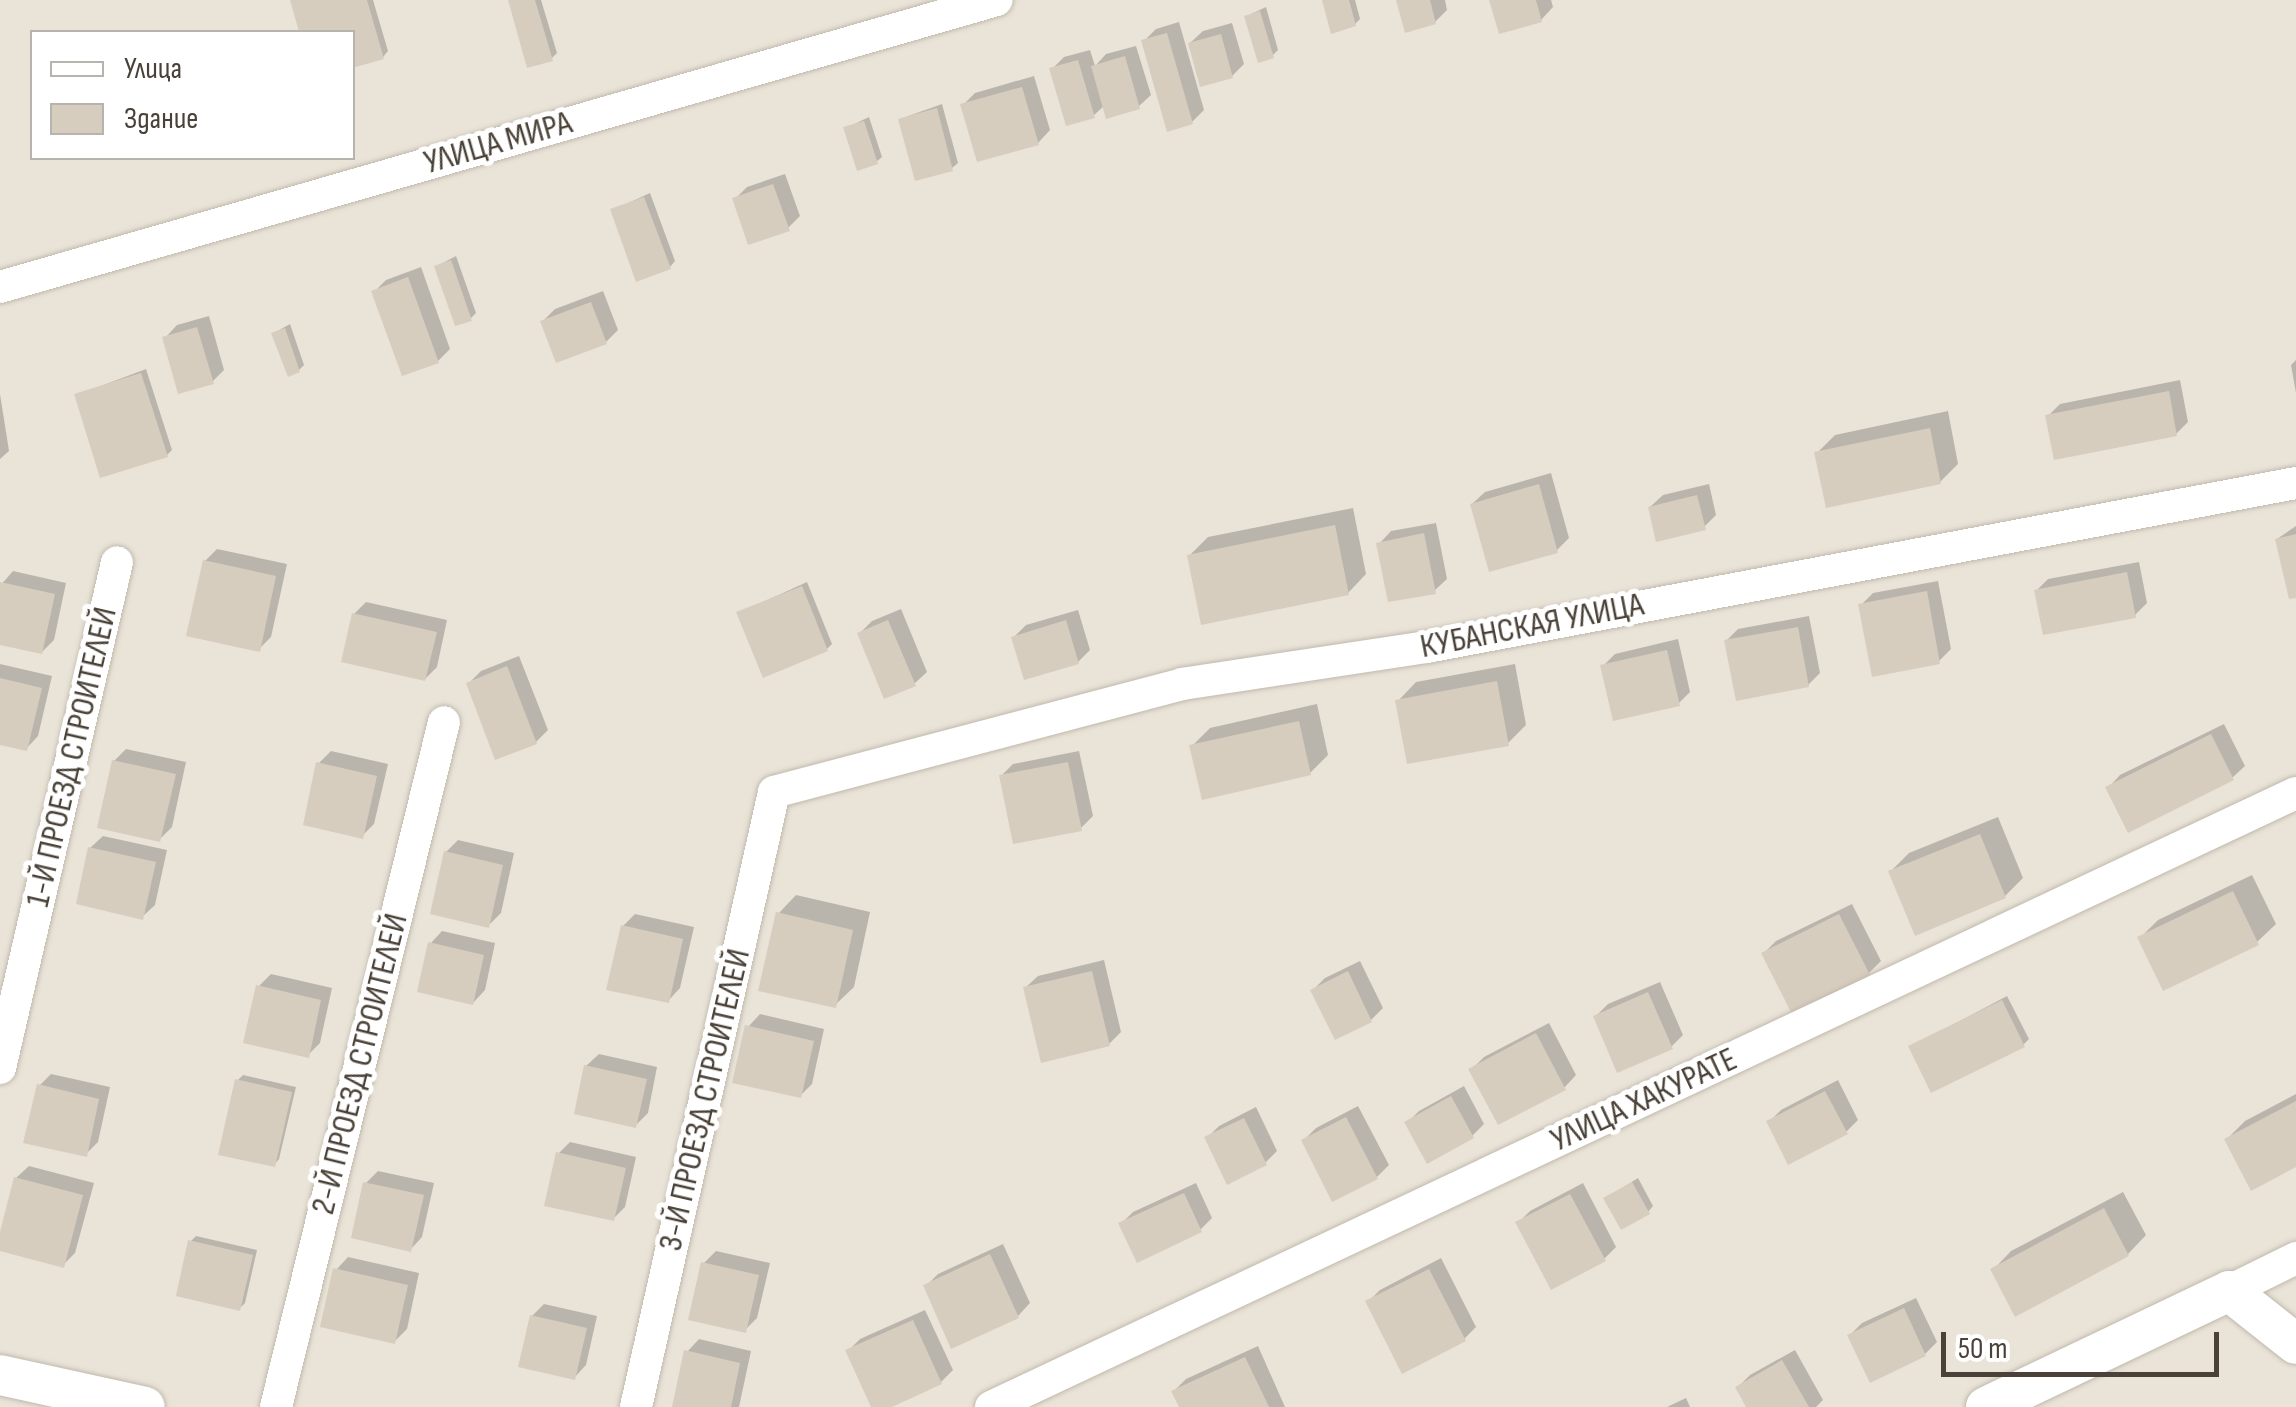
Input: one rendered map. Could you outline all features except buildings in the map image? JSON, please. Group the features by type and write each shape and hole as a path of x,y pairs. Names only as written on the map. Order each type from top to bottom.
{"street":[{"name":"УЛИЦА МИРА","path":"0,286 997,0"},
{"name":"КУБАНСКАЯ УЛИЦА","path":"774,792 1182,684 1427,647 2296,483"},
{"name":"1-Й ПРОЕЗД СТРОИТЕЛЕЙ","path":"0,1068 117,562"},
{"name":"2-Й ПРОЕЗД СТРОИТЕЛЕЙ","path":"276,1407 444,722"},
{"name":"3-Й ПРОЕЗД СТРОИТЕЛЕЙ","path":"636,1407 774,792"},
{"name":"УЛИЦА ХАКУРАТЕ","path":"991,1407 2296,793"},
{"path":"1986,1407 2296,1258"},
{"path":"2229,1291 2296,1344"},
{"path":"0,1375 145,1407"}],"shaded area":[{"path":"0,0 2296,0 2296,1407 0,1407"}]}
